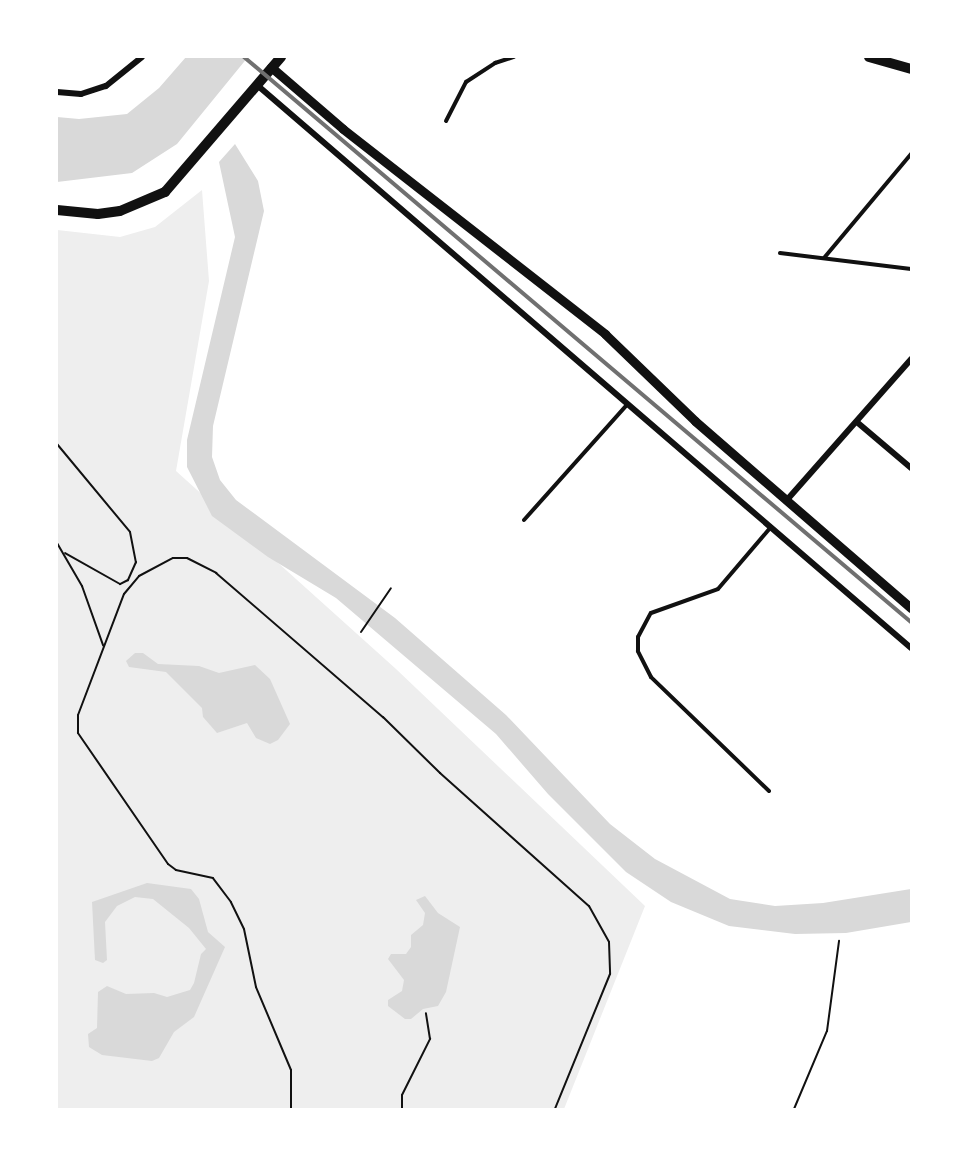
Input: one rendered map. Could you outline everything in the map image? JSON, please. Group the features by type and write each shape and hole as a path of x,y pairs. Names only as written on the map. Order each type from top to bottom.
{"main road":[{"path":"57,210 98,214 120,211 165,192 281,57"},
{"path":"869,57 911,69"}],"street":[{"path":"57,92 81,94 106,86 142,57"},
{"path":"272,67 344,129 605,334 676,404 911,608"},
{"path":"257,85 626,406 771,526 911,648"},
{"path":"786,501 858,423 911,359"},
{"path":"858,423 911,468"}],"lane":[{"path":"446,121 466,82 495,63 514,57"},
{"path":"824,258 911,154"},
{"path":"780,253 824,258 857,265 911,269"},
{"path":"524,520 626,406"},
{"path":"769,791 651,677 638,651 638,637 651,614 718,590 771,526"}],"path":[{"path":"57,444 130,532 136,562 128,580"},
{"path":"57,543 65,553 103,645"},
{"path":"65,553 114,582 128,580"},
{"path":"291,1109 291,1070 256,987 244,929 231,902 213,878 176,870 168,864 81,741 78,715 103,645 131,585 153,567 180,557 216,573 384,717 440,773 589,906 609,942 610,974 555,1109"},
{"path":"128,580 131,585"},
{"path":"361,632 392,588"},
{"path":"794,1109 827,1031 839,941"},
{"path":"402,1109 402,1095 430,1039 426,1013"}],"shaded area":[{"path":"186,57 248,57 177,144 132,173 57,182 57,117 79,119 127,114 159,88"},
{"path":"235,144 258,181 264,211 213,426 212,457 220,480 236,500 395,618 506,715 610,824 655,859 730,899 775,906 823,903 911,889 911,922 846,933 795,934 729,926 671,902 626,872 548,794 496,734 336,598 268,557 212,516 187,467 187,440 235,237 219,162"},
{"path":"202,190 209,281 176,471 396,669 645,906 564,1109 57,1109 57,230 120,237 155,227"},
{"path":"135,653 143,653 158,664 199,666 219,673 255,665 270,679 290,724 278,740 270,744 256,738 247,723 217,733 203,717 202,708 166,672 129,667 126,661"},
{"path":"147,883 191,889 199,899 208,932 225,947 194,1017 174,1032 159,1058 152,1061 102,1055 89,1047 88,1034 97,1028 98,992 107,986 126,994 154,993 167,997 190,990 194,983 201,954 206,949 189,928 153,899 135,897 117,906 105,922 107,960 103,963 95,960 92,902"},
{"path":"425,896 438,913 460,927 446,992 438,1006 423,1009 411,1019 405,1019 388,1006 388,1000 402,991 404,980 388,959 391,954 406,954 411,947 411,935 423,925 425,913 416,900"}],"railway":[{"path":"244,57 911,622"}]}
